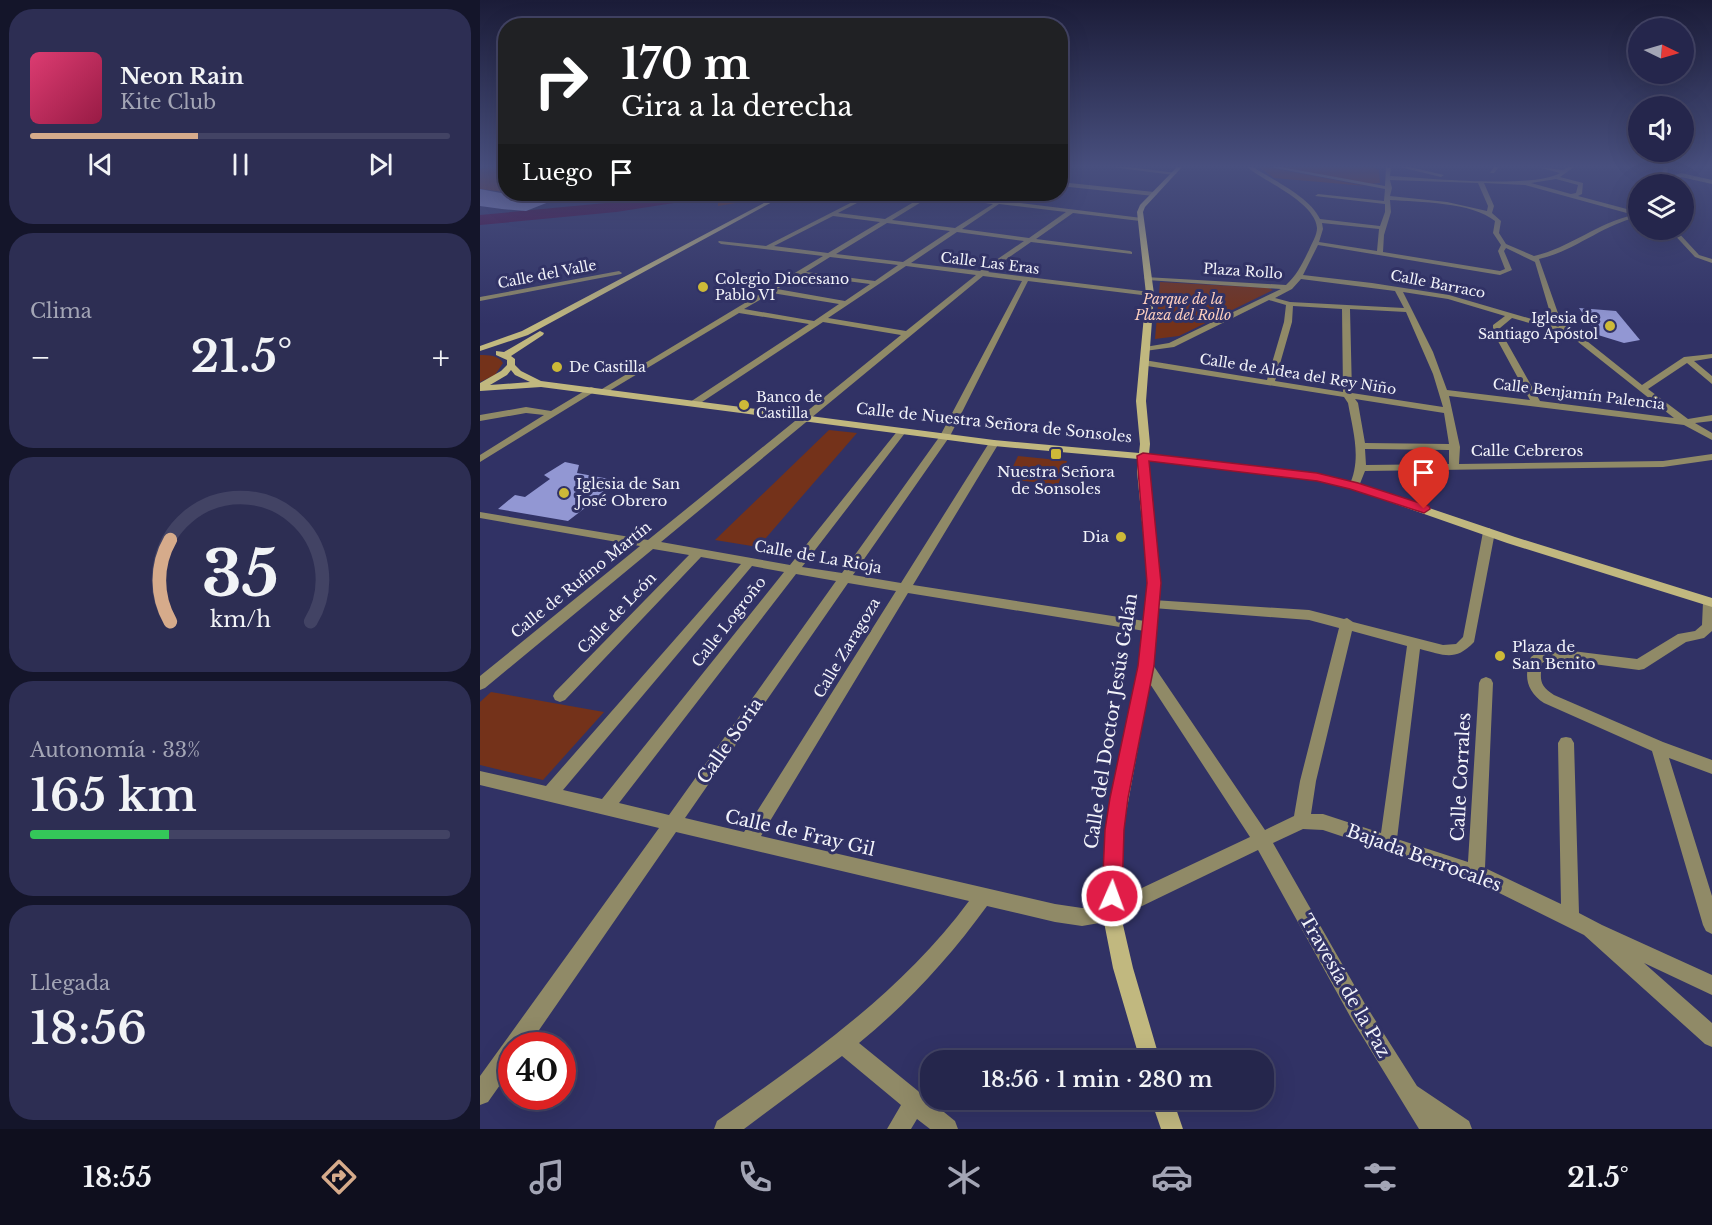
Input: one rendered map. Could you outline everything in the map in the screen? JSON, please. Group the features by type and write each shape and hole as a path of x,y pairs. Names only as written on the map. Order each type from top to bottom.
{"street":[{"path":"480,350 525,333 736,220"},
{"path":"506,355 537,334 746,220"},
{"path":"766,248 820,220"},
{"path":"875,220 1130,253"},
{"path":"693,404 971,220"},
{"name":"Calle de Rufino Martín","path":"480,684 981,274 1059,220"},
{"path":"1140,220 1146,278 1150,294 1144,363"},
{"path":"1380,254 1382,228 1386,220"},
{"path":"1497,220 1496,233 1504,245 1535,258 1552,255 1623,220"},
{"path":"480,459 885,221"},
{"path":"1289,287 1299,278 1316,243 1320,229 1318,221 1382,228"},
{"path":"1616,222 1628,222"},
{"path":"1682,240 1697,256 1712,261"},
{"name":"Calle Las Eras","path":"721,242 1150,294"},
{"path":"1316,243 1500,273 1509,270 1501,251 1504,245"},
{"path":"1535,258 1546,282 1555,316 1568,332 1686,422 1712,437"},
{"name":"Calle del Valle","path":"480,299 619,273"},
{"path":"799,273 876,283"},
{"name":"Plaza Rollo","path":"1146,278 1289,287"},
{"name":"Calle Barraco","path":"1299,278 1398,289 1464,300 1568,332"},
{"name":"Calle Soria","path":"525,1032 945,436 1026,279"},
{"name":"Plaza Rollo","path":"1145,349 1171,345 1289,287"},
{"path":"1398,289 1442,392 1455,447 1454,466"},
{"path":"769,290 846,303"},
{"path":"1269,298 1290,304 1408,310"},
{"path":"1270,382 1288,322 1290,304"},
{"path":"1346,307 1348,396 1353,403 1361,468 1354,486"},
{"path":"736,310 908,334"},
{"path":"1511,315 1499,323 1496,327 1497,332 1536,403"},
{"path":"480,350 506,355 511,359 511,365 504,373 480,387"},
{"path":"1642,388 1687,358 1700,355 1712,356"},
{"path":"1687,358 1712,381"},
{"name":"Calle de Aldea del Rey Niño","path":"1144,363 1448,411"},
{"name":"Calle del Doctor Jesús Galán","path":"1144,363 1141,401 1143,456 1154,583 1153,604 1146,666 1118,809 1111,912 1123,968 1147,1050"},
{"name":"Calle de Nuestra Señora de Sonsoles","path":"511,365 519,373 541,384"},
{"name":"Calle de Nuestra Señora de Sonsoles","path":"480,387 541,384 994,443 1143,456 1317,477 1354,486 1710,603"},
{"name":"Calle Benjamín Palencia","path":"1442,392 1686,422 1712,418"},
{"path":"480,418 526,410 554,414"},
{"name":"Calle Logroño","path":"606,807 902,431"},
{"name":"Calle Zaragoza","path":"749,840 994,443"},
{"path":"1359,446 1455,447"},
{"name":"Calle Cebreros","path":"1361,468 1663,464 1712,457"},
{"name":"Calle de La Rioja","path":"480,515 903,588 1151,627"},
{"path":"1153,604 1309,615 1347,623 1443,650 1459,648 1469,639 1489,532"},
{"name":"Calle de León","path":"560,696 698,553"},
{"path":"550,794 749,562"},
{"path":"1710,603 1708,627 1699,635 1683,637 1639,665 1556,654 1544,655 1536,661 1533,682 1537,692 1566,707 1658,747 1712,767"},
{"path":"1111,912 1302,821 1308,780 1347,623"},
{"path":"1388,844 1414,642"},
{"name":"Travesía de la Paz","path":"1146,666 1262,841 1358,1011 1432,1129"},
{"name":"Calle Corrales","path":"1476,873 1486,683"},
{"path":"1566,743 1570,918"},
{"path":"1658,747 1712,925"},
{"name":"Calle de Fray Gil","path":"480,778 983,897 1082,917 1111,912"},
{"name":"Bajada Berrocales","path":"1302,821 1323,822 1476,873 1591,928 1712,1037"},
{"path":"725,1129 843,1044 929,967 960,932 983,897"},
{"path":"1591,928 1712,985"},
{"path":"843,1044 947,1129"},
{"path":"480,1094 498,1069"},
{"path":"1406,1089 1461,1129"},
{"path":"898,1129 915,1103"},
{"path":"1165,1110 1172,1129"}],"green space":[{"name":"Parque de la Plaza del Rollo","path":"1160,282 1273,290 1179,336 1155,339"},
{"path":"480,355 496,357 503,363 495,375 480,382"},
{"path":"829,430 857,433 758,547 715,540"},
{"path":"1018,456 1067,461 1058,485 1007,479"},
{"path":"491,692 604,712 543,780 480,765 480,702"}],"building":[{"name":"Iglesia de Santiago Apóstol","path":"1579,308 1616,311 1640,340 1624,343 1598,335"},
{"name":"Iglesia de San José Obrero","path":"565,462 579,465 577,473 620,481 590,501 594,501 568,521 498,509 515,495 525,497 550,479 544,475"}],"place":[{"name":"Colegio Diocesano Pablo VI","path":"703,287"},
{"name":"Iglesia de Santiago Apóstol","path":"1610,326"},
{"name":"De Castilla","path":"557,367"},
{"name":"Banco de Castilla","path":"744,405"},
{"name":"Nuestra Señora de Sonsoles","path":"1056,454"},
{"name":"Iglesia de San José Obrero","path":"564,493"},
{"name":"Dia","path":"1121,537"},
{"name":"Plaza de San Benito","path":"1500,656"}],"route":[{"path":"1112,896 1119,798 1146,666 1151,627 1154,583 1142,471 1143,456 1317,477 1354,486 1424,509"}]}
